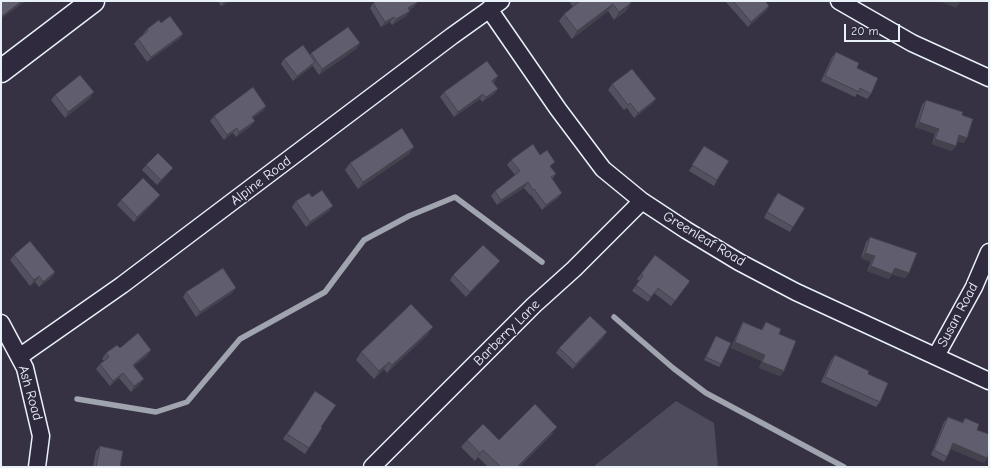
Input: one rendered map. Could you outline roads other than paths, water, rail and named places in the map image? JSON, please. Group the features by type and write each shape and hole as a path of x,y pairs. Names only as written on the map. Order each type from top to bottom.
{"street":[{"path":"1,71 93,1"},
{"path":"839,1 912,43 989,78"},
{"name":"Greenleaf Road","path":"495,5 558,109 603,169 642,201 686,230 796,292 989,381"},
{"name":"Alpine Road","path":"19,357 122,285 495,5"},
{"name":"Barberry Lane","path":"372,467 534,305 574,269 642,201"},
{"name":"Susan Road","path":"936,356 974,287 989,252"},
{"name":"Ash Road","path":"1,323 25,368 41,436 37,467"}],"waterway":[{"path":"77,399 156,412 187,402 240,339 325,292 364,240 409,216 455,197 542,262"},
{"path":"614,317 673,368 706,393 844,467"}]}
